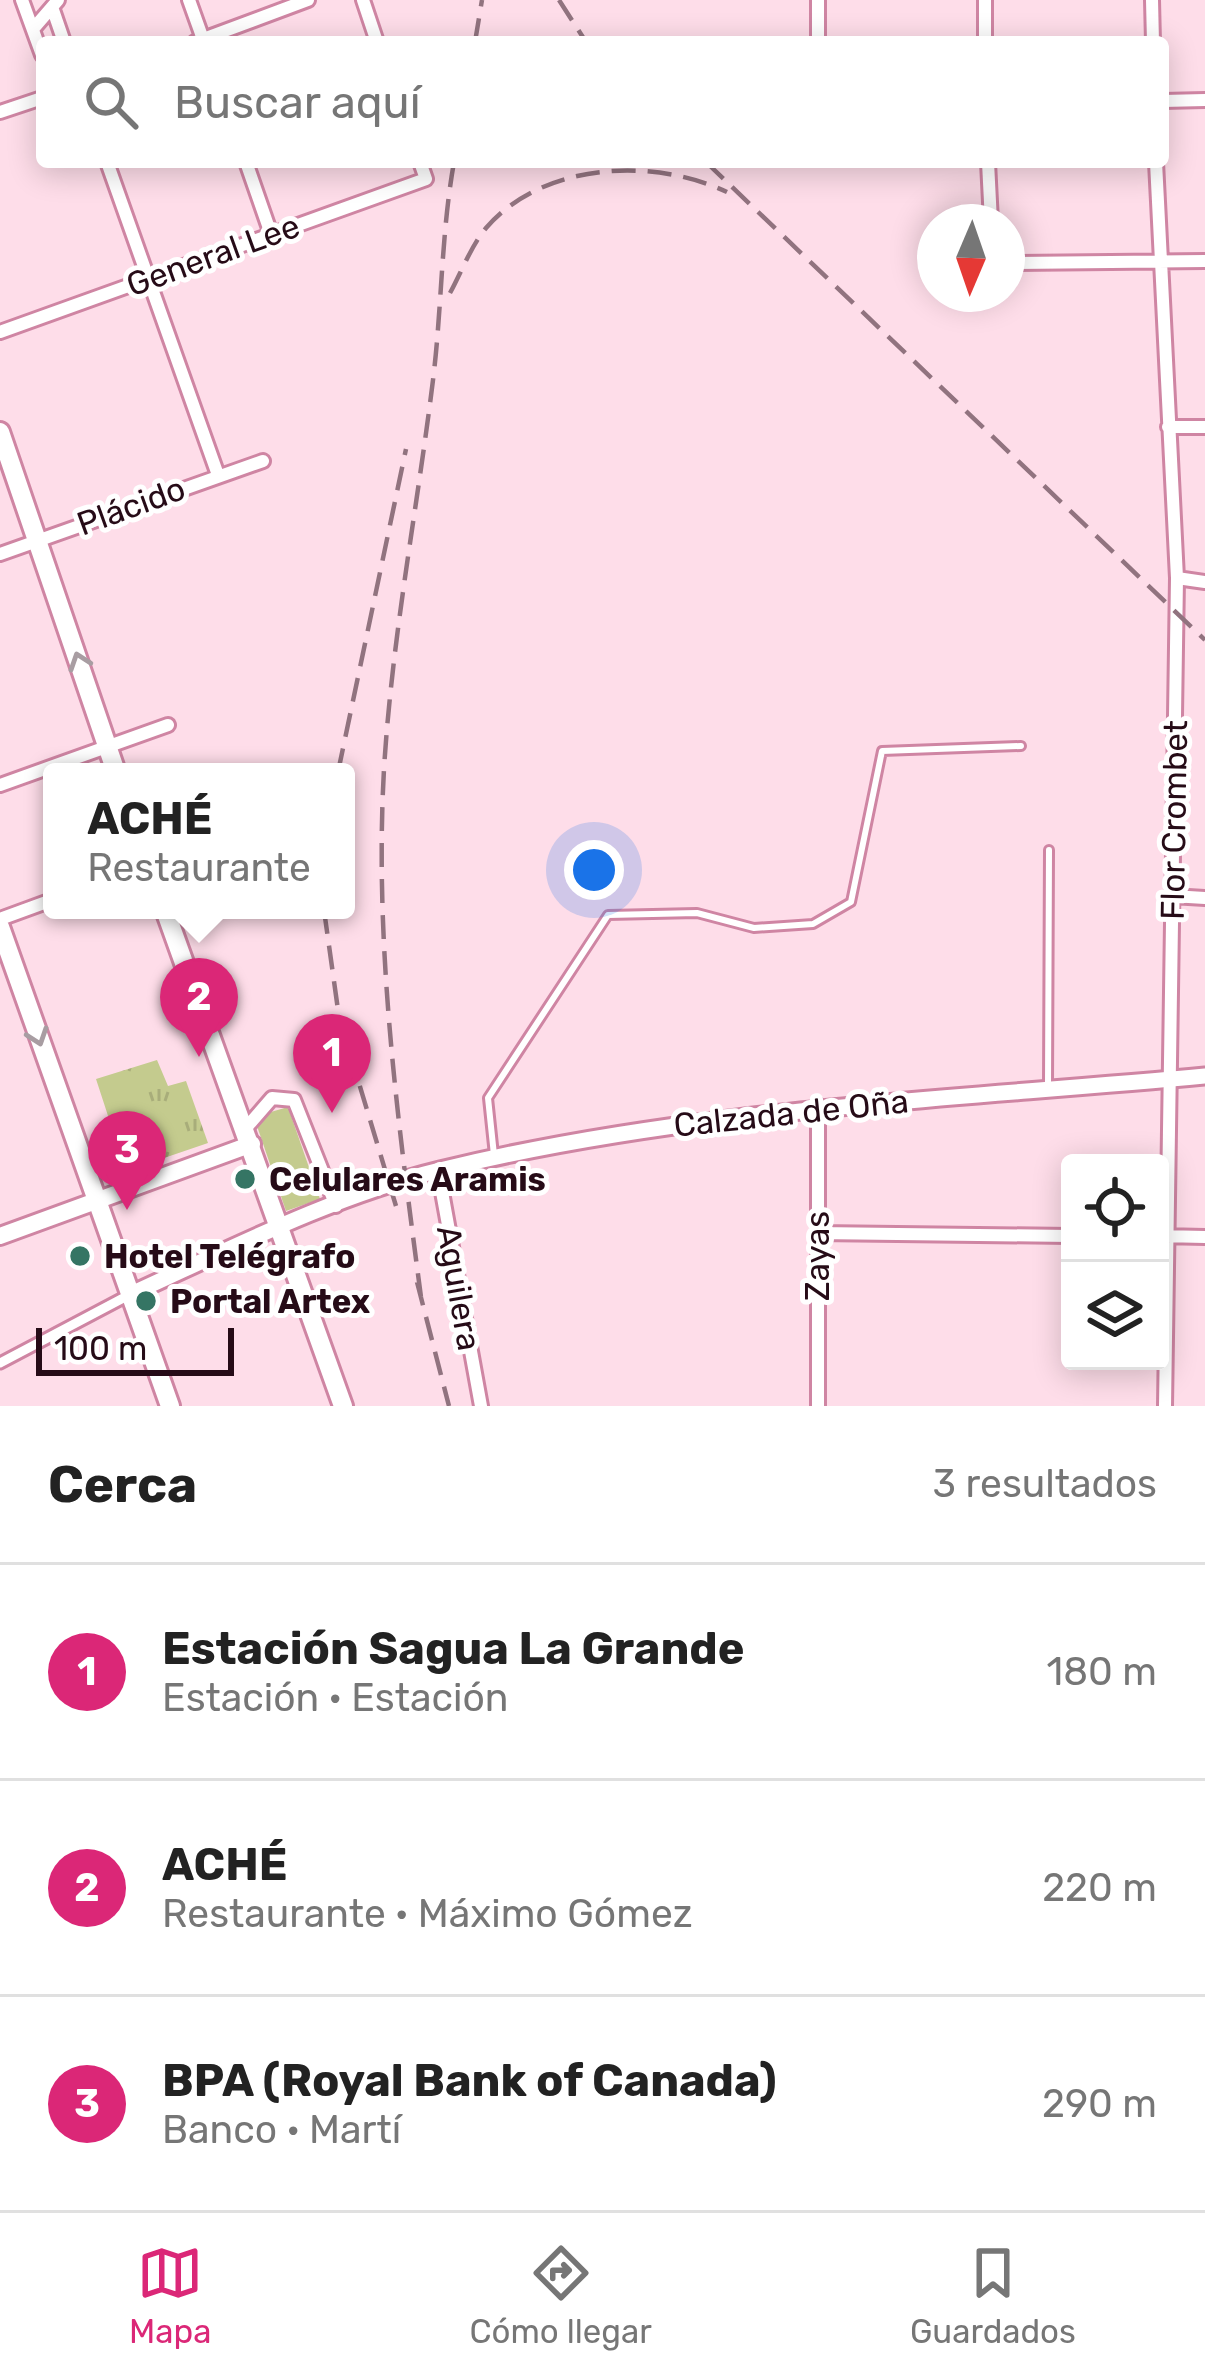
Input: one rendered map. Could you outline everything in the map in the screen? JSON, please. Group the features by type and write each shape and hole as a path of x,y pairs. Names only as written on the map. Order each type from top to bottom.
{"main road":[{"path":"0,432 113,763"},
{"path":"168,919 343,1406"},
{"path":"0,923 170,1406"},
{"path":"0,1236 229,1152 249,1136"}],"street":[{"path":"22,0 36,38"},
{"path":"189,0 200,36"},
{"path":"214,36 308,0"},
{"path":"362,0 375,36"},
{"path":"818,0 818,36"},
{"path":"985,0 985,36"},
{"path":"1152,0 1153,36"},
{"path":"33,29 55,3"},
{"path":"55,3 63,36"},
{"path":"0,112 36,100"},
{"path":"1169,101 1205,100"},
{"path":"109,168 218,475"},
{"path":"248,168 271,233"},
{"name":"General Lee","path":"0,332 426,179 422,168"},
{"path":"988,168 990,204"},
{"name":"Flor Crombet","path":"1156,168 1156,262 1177,578 1168,1154"},
{"path":"1025,263 1205,261"},
{"path":"1168,427 1205,427"},
{"name":"Plácido","path":"0,554 263,461"},
{"path":"1177,578 1205,581"},
{"path":"61,763 168,725"},
{"path":"0,784 43,769"},
{"path":"1172,896 1205,898"},
{"path":"0,923 43,904"},
{"name":"Calzada de Oña","path":"129,1294 335,1206 438,1170 495,1158 818,1106 1205,1076"},
{"path":"238,1106 263,1106 283,1096 302,1109 335,1206"},
{"path":"249,1136 263,1106"},
{"name":"Zayas","path":"818,1106 818,1406"},
{"name":"Aguilera","path":"438,1170 481,1406"},
{"path":"817,1233 1061,1235"},
{"path":"1169,1236 1205,1237"},
{"name":"Flor Crombet","path":"1164,1262 1165,1406"},
{"path":"0,1363 129,1294"}],"lane":[{"path":"495,1158 488,1098 608,915 697,913 754,928 813,924 851,902 882,751 1021,746"},
{"path":"1048,1088 1049,850"}],"green space":[{"path":"157,1060 168,1086 186,1081 208,1143 126,1171 96,1079"},
{"path":"288,1107 320,1199 286,1211 257,1126 264,1114"}],"railway":[{"path":"476,36 482,0"},
{"path":"559,0 582,36"},
{"path":"421,1297 390,1034 382,835 393,671 433,380 453,168"},
{"path":"712,168 1205,640"},
{"path":"450,293 486,228 510,206 568,178 633,171 698,181 727,192"},
{"path":"340,763 406,449"},
{"path":"325,919 339,1017 396,1206"},
{"path":"417,1282 449,1406"}],"place":[{"name":"ACHÉ","path":"199,1057"},
{"name":"Estación Sagua La Grande","path":"332,1113"},
{"name":"Celulares Aramis","path":"245,1179"},
{"name":"BPA (Royal Bank of Canada)","path":"127,1210"},
{"name":"Hotel Telégrafo","path":"80,1256"},
{"name":"Portal Artex","path":"146,1301"}]}
